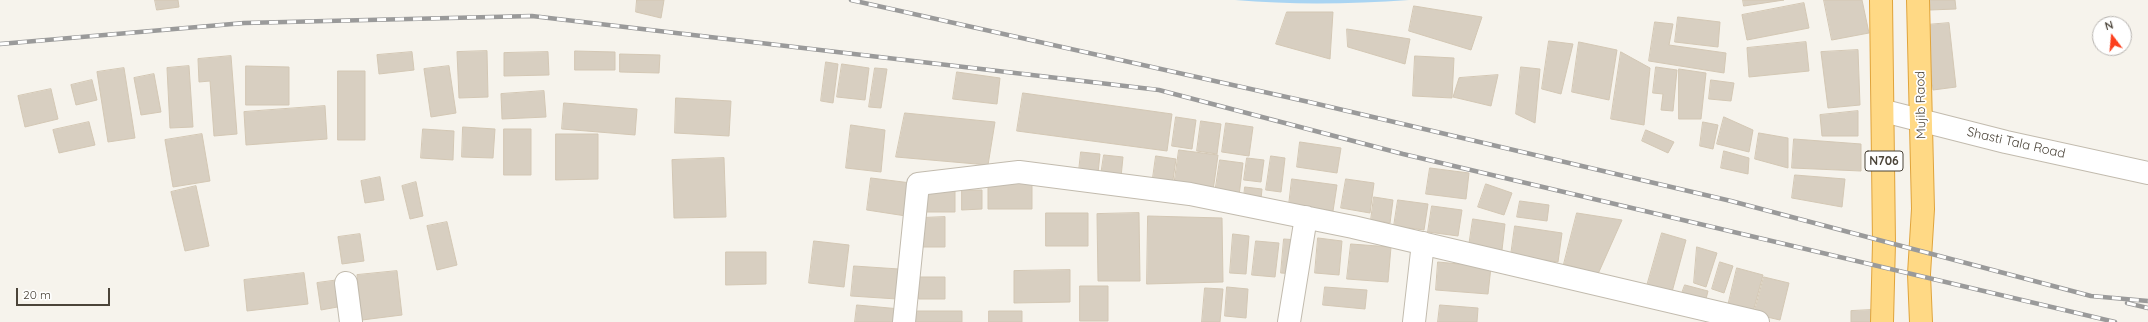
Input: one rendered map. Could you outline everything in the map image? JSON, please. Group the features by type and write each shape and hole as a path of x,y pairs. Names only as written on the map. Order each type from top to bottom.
{"highway":[{"name":"N706","path":"1881,0 1884,111 1882,322"},
{"name":"Mujib Raod","path":"1918,0 1923,209 1919,274 1921,322"}],"street":[{"name":"Shasti Tala Road","path":"1884,111 2006,142 2148,173"},
{"path":"904,322 918,184 1018,172 1190,194 1306,217 1758,322"},
{"path":"1289,322 1306,217"},
{"path":"1414,322 1423,243"},
{"path":"346,282 351,322"}],"water":[{"path":"1235,0 1409,0 1278,3"}],"building":[{"path":"155,0 178,0 179,7 157,10"},
{"path":"637,0 664,0 661,18 636,12"},
{"path":"1743,0 1784,0 1744,6"},
{"path":"1824,0 1862,0 1869,33 1832,40"},
{"path":"1930,0 1955,0 1956,9 1930,10"},
{"path":"1804,3 1809,28 1747,40 1742,15"},
{"path":"1414,6 1482,17 1471,50 1409,31"},
{"path":"1287,12 1333,12 1330,59 1276,44"},
{"path":"1678,17 1720,22 1718,47 1675,42"},
{"path":"1655,22 1673,24 1669,45 1726,53 1724,73 1649,61"},
{"path":"1949,23 1956,87 1933,90 1926,25"},
{"path":"1347,29 1410,39 1405,64 1348,47"},
{"path":"1549,41 1573,44 1561,94 1542,89"},
{"path":"1579,42 1617,50 1609,100 1572,92"},
{"path":"1806,42 1809,71 1749,77 1747,48"},
{"path":"1858,50 1860,105 1828,108 1821,52"},
{"path":"487,51 488,97 459,98 457,52"},
{"path":"575,51 615,52 615,70 575,70"},
{"path":"412,52 414,70 379,74 377,55"},
{"path":"548,52 549,75 504,76 504,53"},
{"path":"1621,52 1650,68 1644,125 1611,119"},
{"path":"620,54 660,55 659,73 620,72"},
{"path":"231,56 237,134 214,136 210,81 199,82 198,59"},
{"path":"1415,56 1454,58 1452,98 1413,96"},
{"path":"826,62 838,64 833,103 821,101"},
{"path":"842,64 869,68 865,100 837,97"},
{"path":"189,66 193,127 170,128 167,68"},
{"path":"246,66 289,67 289,105 246,105"},
{"path":"449,66 456,113 431,117 424,69"},
{"path":"1521,67 1540,69 1535,123 1516,114"},
{"path":"1656,67 1677,70 1673,111 1661,110 1663,94 1653,93"},
{"path":"124,68 135,138 108,142 97,72"},
{"path":"875,68 887,69 881,108 869,107"},
{"path":"1679,69 1706,73 1701,119 1679,119"},
{"path":"338,71 365,71 365,140 338,140"},
{"path":"957,72 1000,78 997,104 953,99"},
{"path":"154,74 161,112 141,115 134,78"},
{"path":"1498,75 1491,106 1453,97 1459,78"},
{"path":"92,80 97,100 76,105 71,85"},
{"path":"1711,80 1734,83 1731,101 1709,99"},
{"path":"51,89 58,119 25,127 18,96"},
{"path":"544,91 546,117 502,119 501,94"},
{"path":"1023,93 1172,114 1167,151 1017,131"},
{"path":"676,98 731,101 729,136 675,133"},
{"path":"564,103 637,109 635,135 562,129"},
{"path":"325,106 327,139 246,145 244,112"},
{"path":"1858,111 1858,136 1822,136 1820,115"},
{"path":"905,113 995,122 988,165 896,157"},
{"path":"1176,117 1196,120 1192,149 1172,146"},
{"path":"1724,117 1753,130 1749,152 1717,144"},
{"path":"1201,121 1221,124 1217,154 1197,151"},
{"path":"89,122 95,145 59,153 53,130"},
{"path":"1703,122 1718,125 1713,149 1700,146"},
{"path":"1226,123 1253,127 1249,156 1222,152"},
{"path":"851,125 885,130 881,172 846,168"},
{"path":"463,127 495,129 493,158 462,157"},
{"path":"423,129 454,131 453,160 421,158"},
{"path":"504,129 531,129 531,175 504,175"},
{"path":"1646,130 1674,142 1668,153 1642,141"},
{"path":"1759,133 1788,138 1788,168 1755,159"},
{"path":"202,134 210,181 173,187 165,140"},
{"path":"556,134 598,134 598,179 556,180"},
{"path":"1794,139 1861,144 1861,171 1792,168"},
{"path":"1300,142 1341,148 1337,173 1297,167"},
{"path":"1179,150 1218,155 1213,191 1174,186"},
{"path":"1724,151 1749,158 1748,174 1721,168"},
{"path":"1081,152 1100,154 1098,173 1079,171"},
{"path":"1104,155 1123,157 1121,177 1101,175"},
{"path":"1156,156 1176,159 1172,187 1152,185"},
{"path":"1271,156 1285,158 1281,192 1266,190"},
{"path":"724,158 726,217 674,218 672,160"},
{"path":"1247,158 1264,160 1261,182 1244,180"},
{"path":"1220,160 1243,163 1239,196 1215,193"},
{"path":"1430,168 1469,173 1466,199 1426,194"},
{"path":"1795,175 1845,179 1842,207 1792,198"},
{"path":"380,177 384,200 365,203 361,181"},
{"path":"871,178 911,183 906,216 867,210"},
{"path":"1292,179 1337,185 1333,211 1289,205"},
{"path":"1346,179 1374,183 1370,213 1341,208"},
{"path":"416,182 423,216 410,219 402,186"},
{"path":"1032,184 1032,209 988,209 988,185"},
{"path":"1486,184 1512,193 1504,215 1478,207"},
{"path":"196,186 209,246 185,251 171,192"},
{"path":"1245,187 1262,189 1261,199 1244,197"},
{"path":"955,190 955,212 924,212 924,191"},
{"path":"962,190 982,190 982,209 962,210"},
{"path":"1374,197 1393,200 1390,223 1371,220"},
{"path":"1398,200 1428,204 1424,230 1394,226"},
{"path":"1520,201 1549,205 1547,221 1517,217"},
{"path":"1432,206 1462,210 1458,236 1428,232"},
{"path":"1046,213 1088,213 1088,246 1046,246"},
{"path":"1139,213 1140,281 1098,281 1097,214"},
{"path":"1577,213 1622,220 1598,274 1564,264"},
{"path":"1148,216 1222,218 1223,282 1147,284"},
{"path":"945,217 945,247 921,247 921,218"},
{"path":"1473,219 1505,224 1502,250 1469,246"},
{"path":"447,222 457,265 437,270 427,226"},
{"path":"1515,226 1562,233 1558,262 1511,255"},
{"path":"1662,233 1686,240 1672,292 1647,286"},
{"path":"360,234 364,261 342,264 338,237"},
{"path":"1233,234 1249,236 1246,274 1230,273"},
{"path":"1318,238 1342,241 1339,275 1315,273"},
{"path":"1284,239 1298,240 1295,274 1281,273"},
{"path":"814,241 849,245 844,287 809,283"},
{"path":"1256,241 1279,243 1275,277 1252,275"},
{"path":"1351,244 1391,247 1388,282 1347,279"},
{"path":"1697,247 1717,253 1706,287 1694,283"},
{"path":"726,252 766,252 766,284 726,285"},
{"path":"1438,262 1491,267 1488,294 1436,290"},
{"path":"1720,262 1733,266 1724,293 1712,289"},
{"path":"854,266 899,269 897,299 851,296"},
{"path":"1737,268 1763,275 1753,312 1728,306"},
{"path":"1070,270 1070,302 1014,303 1014,271"},
{"path":"397,271 402,315 362,320 357,275"},
{"path":"304,273 308,304 247,311 244,280"},
{"path":"918,277 945,277 945,299 919,299"},
{"path":"1764,277 1789,283 1780,320 1754,314"},
{"path":"339,280 343,306 321,310 317,283"},
{"path":"1685,285 1708,291 1705,303 1681,296"},
{"path":"1080,286 1108,286 1108,321 1080,321"},
{"path":"1227,287 1248,289 1246,318 1225,316"},
{"path":"1325,287 1367,290 1365,309 1323,305"},
{"path":"1205,288 1223,289 1220,322 1202,322"},
{"path":"857,305 900,309 899,322 855,322"},
{"path":"1440,305 1478,308 1477,322 1438,322"},
{"path":"1871,310 1871,322 1851,322 1851,311"},
{"path":"915,311 962,311 962,322 915,322"},
{"path":"989,311 1022,311 1022,322 989,322"}],"railway":[{"path":"851,0 1309,102 1731,201 2091,296 2148,301"},
{"path":"0,44 244,23 532,16 1159,90 1403,154 2115,322"},
{"path":"2127,303 2148,308"}]}
